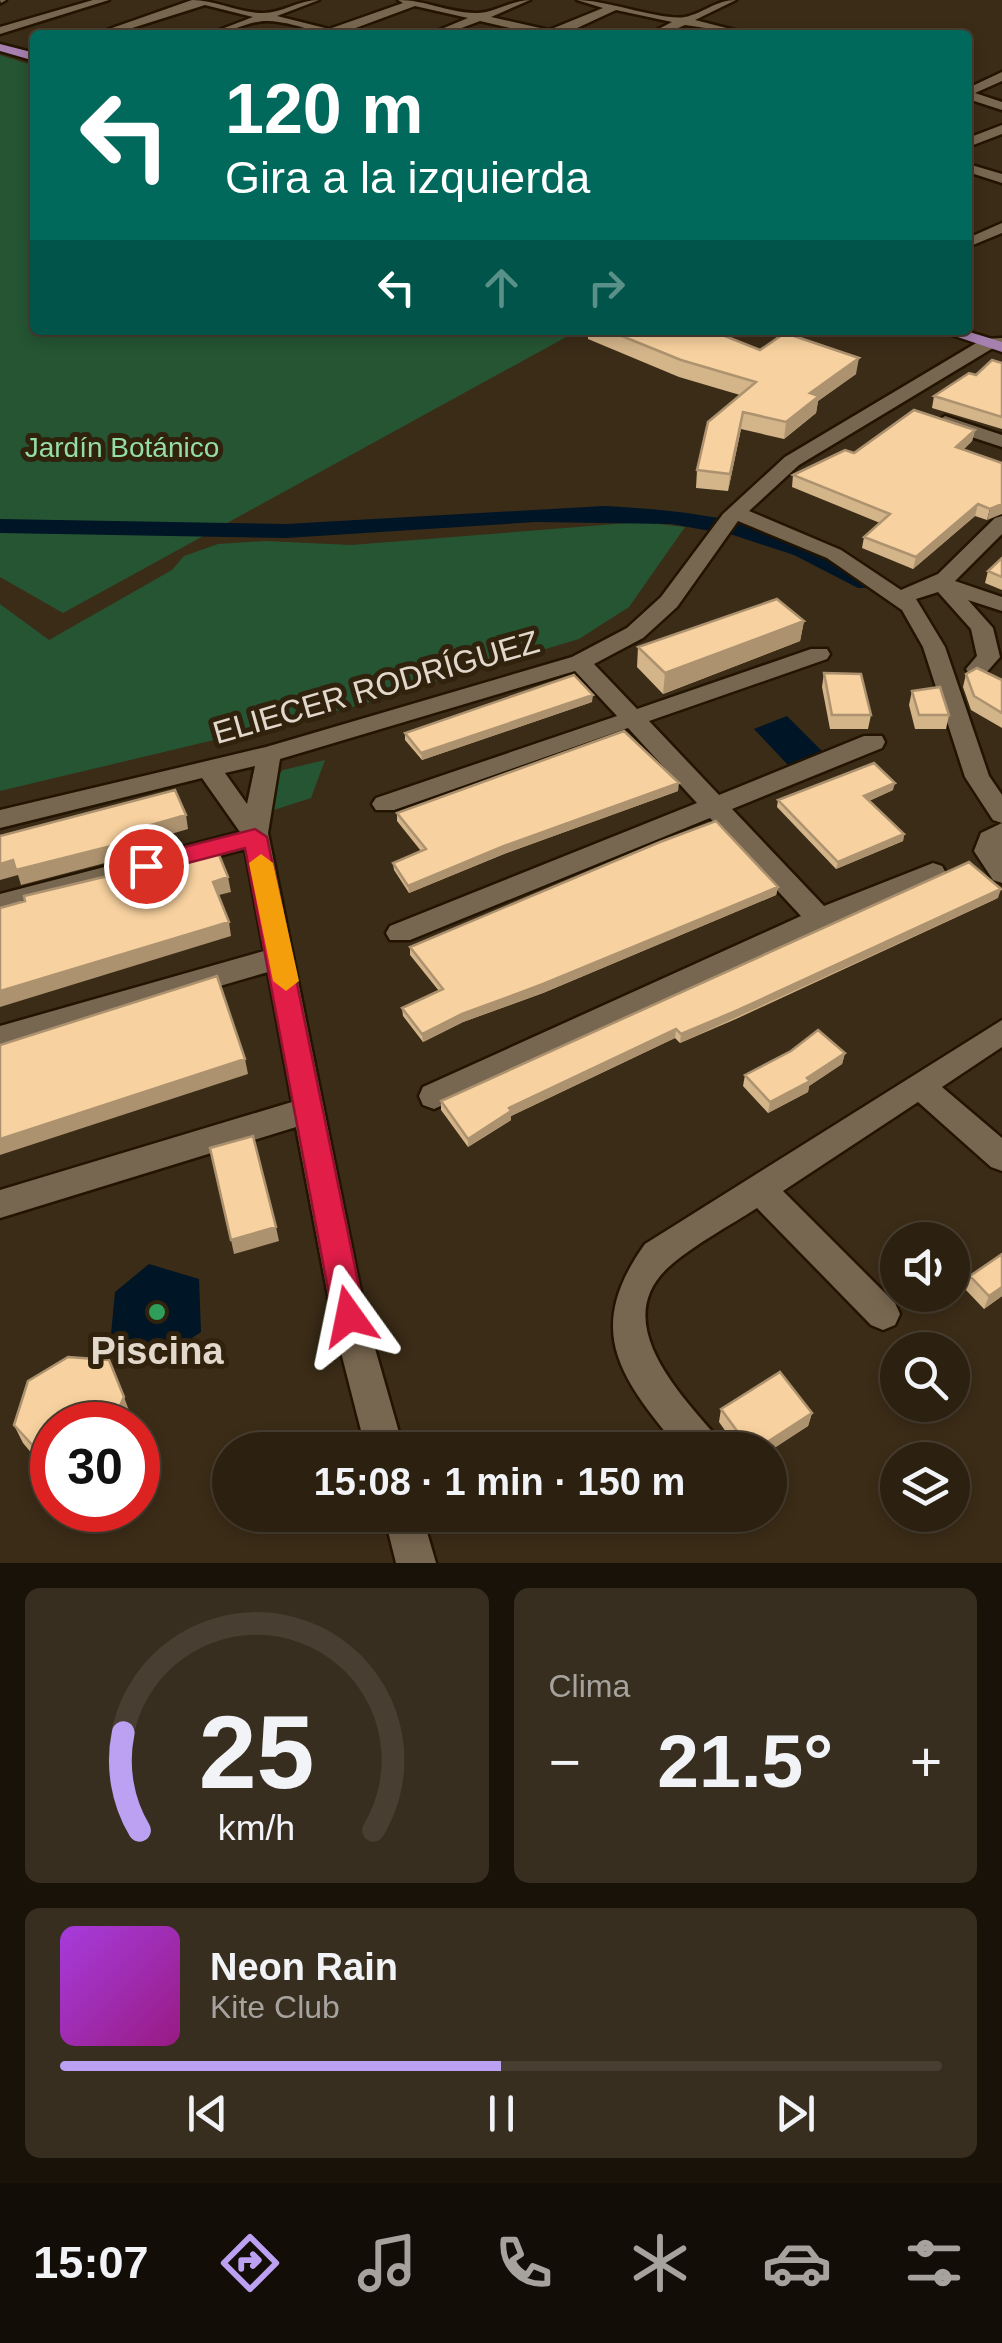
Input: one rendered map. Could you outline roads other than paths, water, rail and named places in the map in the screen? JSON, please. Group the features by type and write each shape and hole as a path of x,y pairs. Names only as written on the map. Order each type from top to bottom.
{"main road":[{"path":"0,32 30,42"},
{"path":"0,46 30,55"},
{"path":"972,322 999,341"},
{"path":"970,335 999,341"}],"street":[{"path":"0,32 104,0"},
{"path":"227,30 314,0"},
{"path":"446,30 524,0"},
{"path":"582,0 725,30"},
{"path":"559,30 631,0"},
{"path":"665,30 733,0 748,30"},
{"path":"114,30 204,1 315,30"},
{"path":"341,30 413,1 533,30"},
{"path":"972,92 1002,76"},
{"path":"972,95 1002,106"},
{"path":"972,140 1002,129"},
{"path":"972,169 1002,179"},
{"path":"972,240 1002,227"},
{"name":"ELIECER RODRÍGUEZ","path":"0,818 269,754 580,662 635,633 658,612 728,521 792,462 910,410 999,341"},
{"path":"910,410 1002,441"},
{"path":"728,521 820,547 902,596 934,646 967,753 1002,814"},
{"path":"902,596 921,594 942,583 1000,526"},
{"path":"942,583 1002,604"},
{"path":"942,583 986,638 988,657 977,669"},
{"path":"934,646 1002,684"},
{"path":"384,804 818,654"},
{"path":"580,662 628,718 715,804 820,919"},
{"path":"400,933 873,742"},
{"path":"269,754 255,835 282,957 306,1111 349,1316 380,1432"},
{"path":"208,768 255,835"},
{"path":"1002,832 990,839 988,851 1002,873"},
{"path":"0,904 255,835"},
{"path":"434,1096 820,919 933,873"},
{"path":"0,1038 282,957"},
{"path":"689,1432 644,1377 630,1343 627,1311 634,1282 657,1255 1002,1032"},
{"path":"919,1085 1002,1157"},
{"path":"0,1204 306,1111"},
{"path":"760,1190 883,1314"},
{"path":"408,1532 416,1563"}],"water":[{"path":"787,716 823,752 789,766 754,729"},
{"name":"Piscina","path":"149,1264 199,1279 201,1332 156,1362 111,1334 115,1292"}],"waterway":[{"path":"0,526 286,531 536,515 604,513 671,517 738,528 803,549 867,583"}],"place":[{"name":"Piscina","path":"157,1312"}],"park label":[{"name":"Jardín Botánico","path":"122,447"}]}
